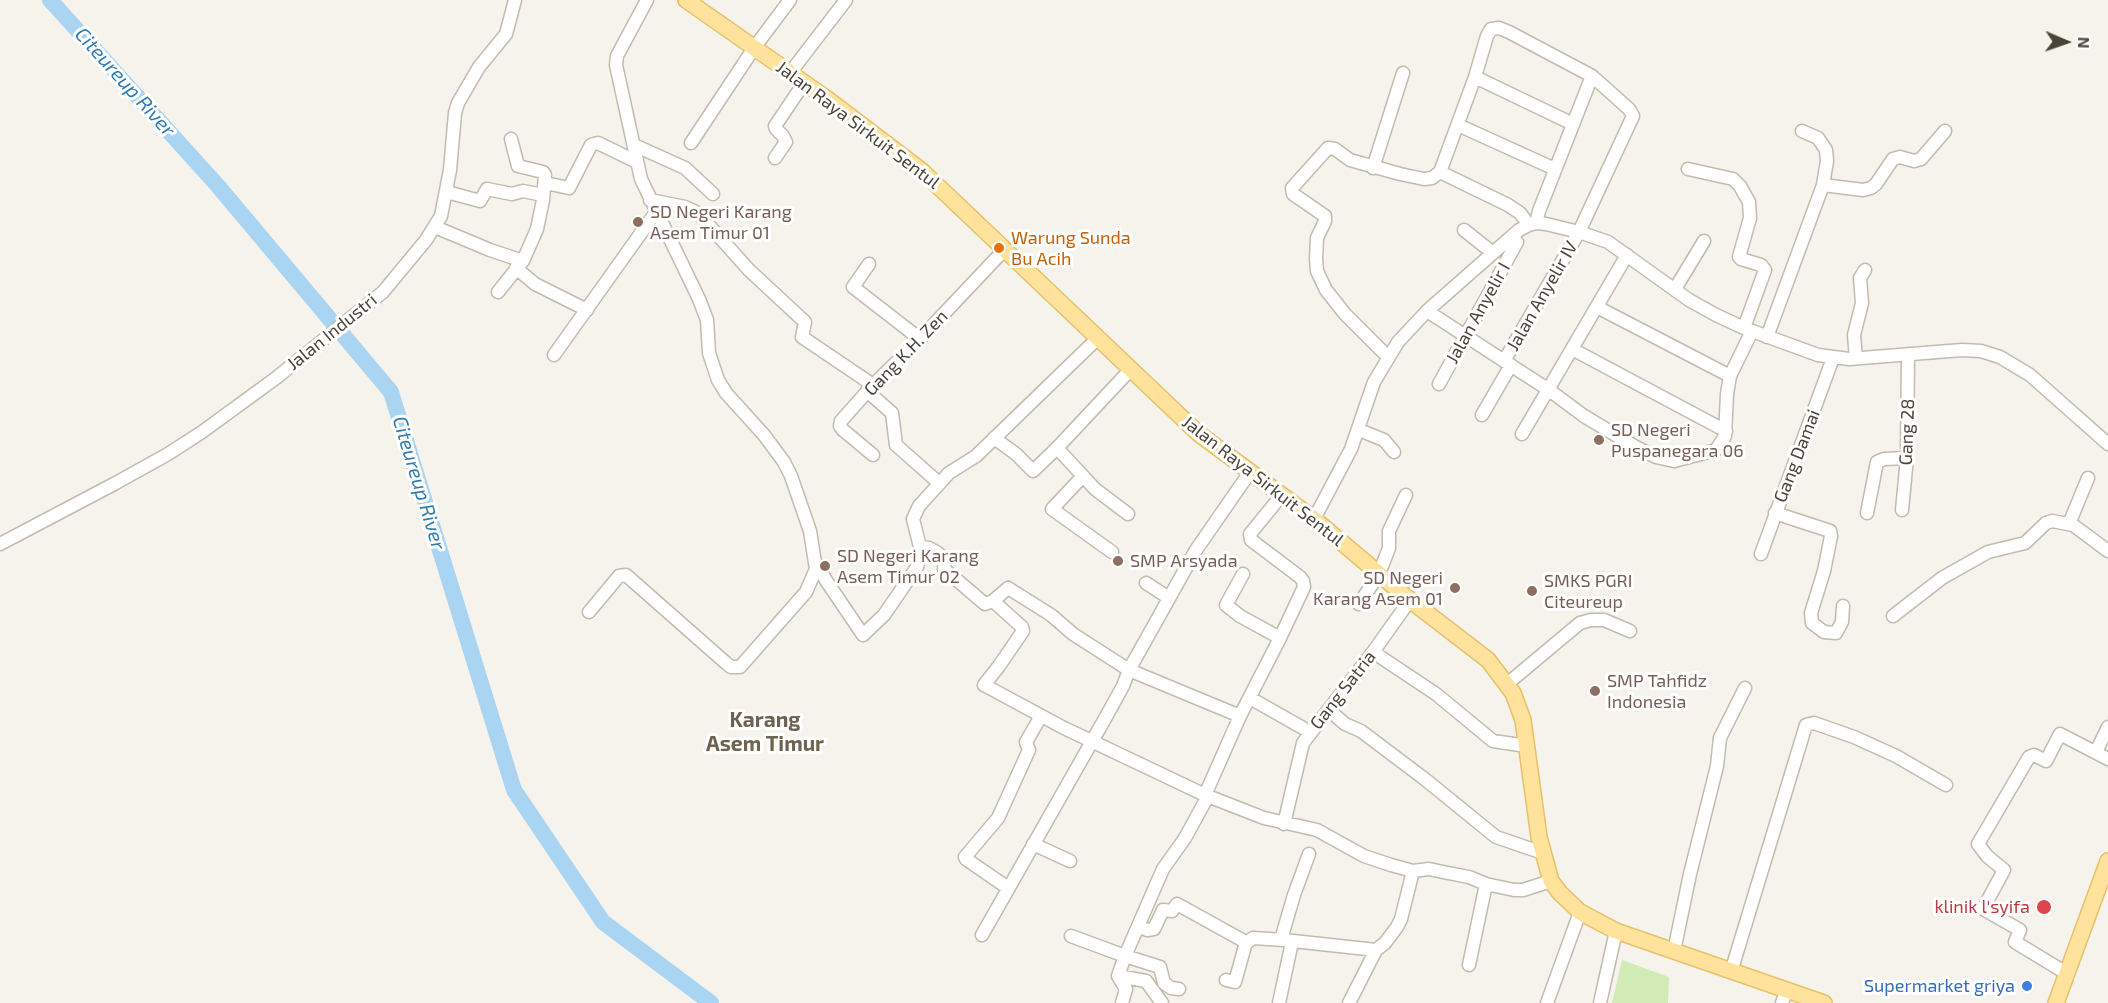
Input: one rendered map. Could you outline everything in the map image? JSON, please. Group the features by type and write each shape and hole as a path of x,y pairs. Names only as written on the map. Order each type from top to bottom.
{"main road":[{"name":"Jalan Raya Sirkuit Sentul","path":"686,0 804,83 921,171 1199,434 1314,519 1410,600 1488,660 1507,684 1518,703 1523,720 1543,853 1551,881 1580,912 1616,931 1731,972 1784,997 1824,1003"},
{"path":"2056,1003 2108,861"}],"street":[{"name":"Jalan Industri","path":"0,544 168,454 237,408 383,292 435,227 443,211 458,103 479,66 506,34 511,23 515,0"},
{"path":"647,0 616,60 640,179 699,299 707,320 710,353 718,380 726,393 764,435 784,462 804,511 816,562 863,635 884,615 915,571 920,559 920,547 913,523 914,513 952,470 976,456 1098,338"},
{"path":"691,143 754,48 790,0"},
{"path":"789,73 846,0"},
{"path":"1314,519 1359,430 1374,382 1398,342 1427,311 1493,253 1532,224 1592,76 1509,32 1498,28 1491,29 1440,172 1432,178 1424,179 1373,168 1350,160 1335,149 1328,148 1294,186 1292,191 1326,216 1318,233 1316,245 1317,271 1326,290 1345,314 1388,357"},
{"path":"1373,168 1403,73"},
{"name":"Jalan Anyelir IV","path":"1482,415 1579,232 1633,116 1629,109 1592,76"},
{"path":"1475,77 1573,124"},
{"path":"776,158 786,142 775,126 804,83"},
{"path":"1458,125 1555,169"},
{"path":"1767,337 1823,185 1827,161 1826,150 1818,138 1802,131"},
{"path":"1823,185 1863,190 1871,188 1893,159 1900,157 1914,161 1921,159 1945,131"},
{"path":"498,292 520,264 537,229 544,189 545,175 543,172 518,166 511,139"},
{"path":"447,192 480,201 487,189 512,194 569,188 591,145 598,143 638,162"},
{"path":"634,145 685,168 713,194"},
{"path":"1427,311 1549,390 1584,416 1634,446 1656,457 1674,461 1709,453 1721,445 1725,431 1730,376 1748,329 1764,270 1761,266 1739,257 1750,218 1749,202 1740,186 1733,179 1688,169"},
{"path":"1440,172 1508,205 1532,224 1546,224 1608,242 1716,315 1803,351 1833,358 1962,350 1981,351 2000,357 2030,375 2108,444"},
{"path":"650,200 685,207 698,213 749,270 805,322 802,337 870,388 892,414 896,445 939,483"},
{"path":"554,355 656,212"},
{"path":"435,227 520,264 535,284 587,310"},
{"path":"1464,230 1493,253"},
{"path":"1675,289 1704,241"},
{"name":"Jalan Anyelir I","path":"1439,384 1517,242"},
{"name":"Gang K.H. Zen","path":"873,455 850,437 840,425 870,388 1005,249"},
{"path":"1522,434 1627,255"},
{"path":"869,264 853,286 920,339"},
{"path":"1856,358 1854,335 1862,303 1860,278 1865,270"},
{"path":"1597,307 1730,376"},
{"path":"1572,350 1725,431"},
{"name":"Gang 28","path":"1902,510 1907,458 1908,354"},
{"name":"Gang Damai","path":"1761,554 1833,358"},
{"path":"994,438 1016,454 1033,471 1131,369"},
{"path":"1359,430 1384,440 1394,452"},
{"path":"1057,448 1095,489 1128,514"},
{"path":"1867,513 1877,462 1884,459 1907,458"},
{"path":"982,935 1123,686 1129,670 1196,550 1250,472"},
{"path":"1083,476 1052,509 1112,552"},
{"path":"2069,524 2088,478"},
{"path":"1359,604 1379,574 1389,548 1389,531 1406,495"},
{"path":"1118,976 1163,870 1185,838 1206,796 1240,716 1304,587 1304,581 1251,540 1250,534 1281,496"},
{"path":"1775,513 1830,531 1824,571 1811,613 1812,623 1824,632 1836,633 1840,630 1843,606"},
{"path":"1893,616 1942,578 1976,558 1998,549 2025,543 2046,523 2052,521 2073,525 2108,550"},
{"path":"920,547 929,548 938,553 945,561 944,569 974,597 985,604 993,601 1008,588 1056,618 1073,634 1129,670 1240,716"},
{"path":"589,612 618,576 626,575 726,663 731,667 740,667 806,592 813,578 816,562"},
{"path":"1243,574 1226,605 1240,616 1280,638"},
{"path":"1146,583 1169,598"},
{"name":"Gang Satria","path":"1284,824 1303,743 1410,600"},
{"path":"993,601 1022,627 1023,631 984,685 1041,716 1206,796 1284,824 1317,830 1364,856 1413,870 1438,871 1469,877 1486,884 1523,890 1551,881"},
{"path":"1507,684 1580,623 1604,620 1630,631"},
{"path":"1373,652 1436,694 1492,741 1527,746"},
{"path":"1674,951 1690,874 1717,766 1720,738 1745,688"},
{"path":"1250,698 1310,732"},
{"path":"1329,710 1345,724 1361,731 1426,780 1496,837 1543,853"},
{"path":"1008,888 965,858 998,818 1029,750 1026,741 1041,716"},
{"path":"1731,972 1806,725 1814,723 1854,737 1896,756 1946,785"},
{"path":"2096,752 2108,727"},
{"path":"2066,973 2014,942 2020,930 1983,909 2004,870 1987,856 1978,844 2031,756 2034,755 2046,761 2060,734 2108,759"},
{"path":"1034,844 1070,861"},
{"path":"1288,941 1282,936 1309,854"},
{"path":"1348,1003 1376,950 1390,936 1401,919 1413,870"},
{"path":"1469,965 1486,884"},
{"path":"1139,927 1147,930 1154,929 1163,910 1172,910 1177,904 1245,943"},
{"path":"1547,1003 1580,912"},
{"path":"1600,1003 1616,931"},
{"path":"1071,936 1160,967 1163,982 1171,988 1179,989"},
{"path":"1226,980 1235,982 1245,943 1253,938 1376,950"},
{"path":"1279,1003 1288,941"},
{"path":"1118,976 1126,989 1122,1003"},
{"path":"1118,976 1146,981 1162,1003"}],"green space":[{"path":"1622,960 1669,977 1668,1003 1612,1003"}],"waterway":[{"name":"Citeureup River","path":"50,0 218,186 391,392 514,790 603,922 711,1003"}],"place":[{"name":"SD Negeri Karang Asem Timur 01","path":"638,222"},
{"name":"Warung Sunda Bu Acih","path":"999,248"},
{"name":"SD Negeri Puspanegara 06","path":"1599,440"},
{"name":"SMP Arsyada","path":"1118,561"},
{"name":"SD Negeri Karang Asem Timur 02","path":"825,566"},
{"name":"SD Negeri Karang Asem 01","path":"1455,588"},
{"name":"SMKS PGRI Citeureup","path":"1532,591"},
{"name":"SMP Tahfidz Indonesia","path":"1595,691"},
{"name":"klinik l'syifa","path":"2044,907"},
{"name":"Supermarket griya","path":"2027,986"}],"district":[{"name":"Karang Asem Timur","path":"765,732"}]}
